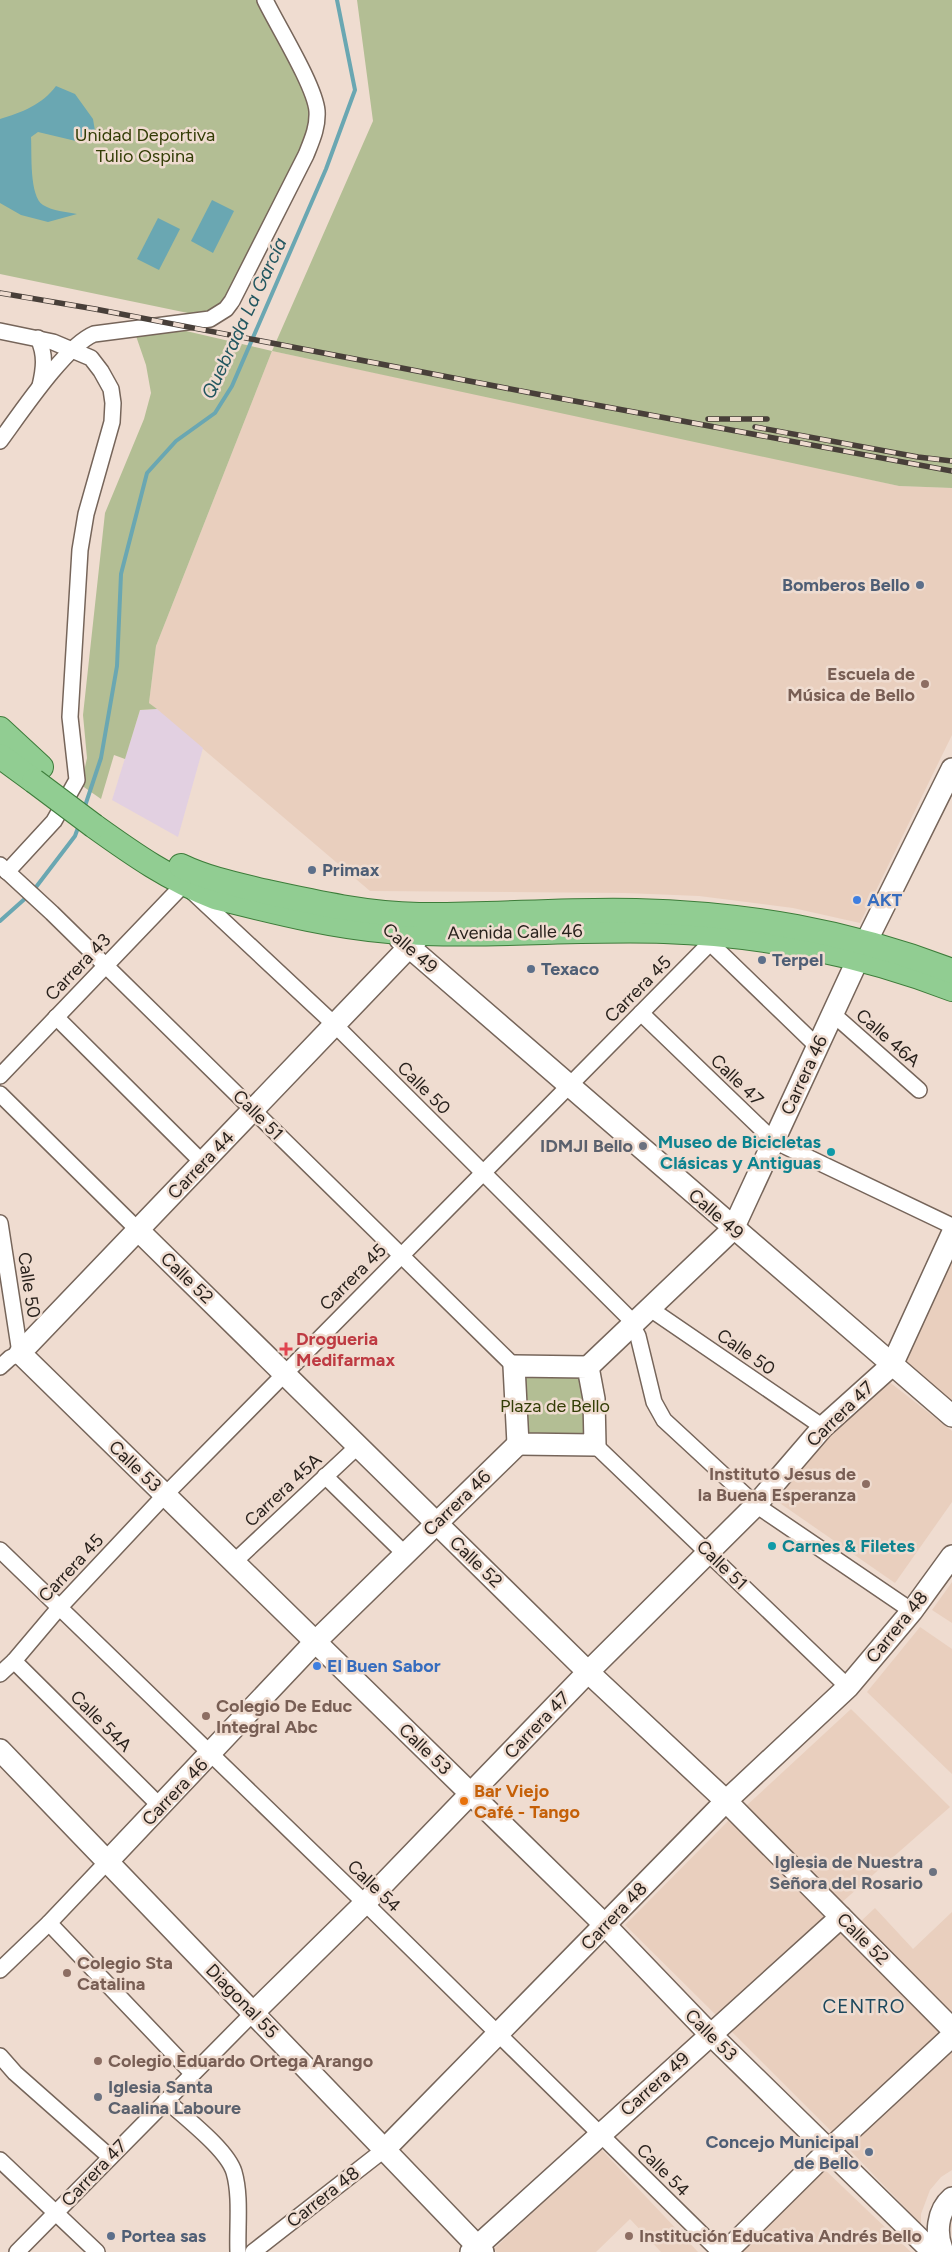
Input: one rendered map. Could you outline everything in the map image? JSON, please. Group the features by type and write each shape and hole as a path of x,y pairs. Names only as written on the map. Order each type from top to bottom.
{"main road":[{"path":"0,729 37,774"},
{"path":"0,756 37,774 96,819"},
{"name":"Avenida Calle 46","path":"96,819 137,858 184,884 215,897 315,921 391,931 416,940 610,930 709,937 822,950 862,952 952,971"},
{"name":"Avenida Calle 46","path":"96,819 150,850 196,872 235,884 286,896 367,911 440,915 563,911 679,912 800,926 952,989"}],"street":[{"path":"0,441 40,388 72,350 86,337 94,334 210,319 226,309 232,301 306,155 317,121 317,112 312,94 265,0"},
{"path":"0,331 38,338 91,358 102,371 111,388 113,410 112,422 86,514 80,550 70,717 77,780 54,821 4,869"},
{"path":"38,338 44,354 40,388"},
{"name":"Carrera 46","path":"588,1367 733,1229 862,952 952,769"},
{"name":"Calle 51","path":"4,869 106,965 514,1366"},
{"name":"Carrera 43","path":"0,1076 184,884"},
{"name":"Calle 50","path":"184,884 335,1025 633,1324 638,1336 654,1402 664,1420 756,1505 912,1611"},
{"name":"Calle 49","path":"367,911 391,931"},
{"name":"Carrera 44","path":"0,1367 10,1358 20,1353 440,915"},
{"path":"709,937 818,1047"},
{"name":"Carrera 45","path":"0,1674 14,1662 58,1609 165,1495 641,1013 709,937"},
{"name":"Calle 49","path":"416,940 569,1086 952,1416"},
{"name":"Calle 47","path":"641,1013 774,1141 952,1226"},
{"name":"Calle 46A","path":"833,1014 920,1090"},
{"path":"56,1017 203,1163"},
{"name":"Calle 52","path":"0,1094 588,1672 726,1801 952,2029"},
{"name":"Calle 50","path":"0,1223 20,1353"},
{"name":"Carrera 47","path":"17,2252 192,2073 365,1903 588,1672 756,1505 822,1427 892,1365 952,1234"},
{"name":"Calle 50","path":"649,1308 822,1427"},
{"name":"Calle 53","path":"20,1353 605,1925 710,2034 933,2252"},
{"path":"514,1366 588,1367 594,1399 595,1445 518,1444 514,1366"},
{"name":"Carrera 46","path":"0,1970 49,1923 211,1755 315,1642 518,1444"},
{"name":"Calle 51","path":"595,1445 848,1687"},
{"name":"Carrera 45A","path":"234,1562 358,1446"},
{"path":"325,1476 405,1554"},
{"name":"Calle 54","path":"0,1550 58,1609 365,1903 720,2252"},
{"name":"Carrera 48","path":"253,2252 385,2149 726,1801 848,1687 912,1611 952,1556"},
{"name":"Calle 54A","path":"14,1662 161,1807"},
{"name":"Diagonal 55","path":"0,1750 385,2149 477,2250"},
{"name":"Carrera 49","path":"477,2250 600,2134 841,1917"},
{"path":"49,1923 192,2073"},
{"path":"726,2252 829,2150 952,2036"},
{"path":"0,2056 15,2073 110,2157"},
{"path":"166,2100 224,2154 233,2170 236,2184 238,2252"},
{"path":"0,2160 97,2252"},
{"path":"943,2252 938,2230 941,2211 952,2198"}],"shaded area":[{"path":"272,351 717,445 899,486 952,488 952,735 860,923 793,908 699,896 625,893 370,891 149,703 156,646"},
{"path":"157,709 203,748 178,837 112,800 140,710"},
{"path":"952,1257 952,1403 903,1361"},
{"name":"Instituto Jesus de la Buena Esperanza","path":"883,1377 952,1431 952,1502 895,1583 771,1497"},
{"path":"952,1582 952,1623 932,1610"},
{"path":"920,1627 952,1649 952,1774 867,1692"},
{"path":"851,1709 950,1807 841,1903 745,1807"},
{"path":"730,1819 827,1915 716,2015 625,1925"},
{"path":"875,1908 913,1949 952,1912 952,2017 859,1923"},
{"path":"839,1930 940,2031 833,2133 730,2030"},
{"path":"952,2044 952,2170 941,2177 930,2190 921,2214 921,2224 846,2146"},
{"path":"600,2148 698,2252 661,2252 630,2219 596,2252 497,2252 494,2249"},
{"path":"822,2167 911,2252 737,2252"}],"green space":[{"name":"Unidad Deportiva Tulio Ospina","path":"0,0 271,0 310,76 316,132 236,293 212,318 0,274"},
{"path":"357,0 952,0 952,488 899,486 272,351 373,121"},
{"path":"186,331 272,351 156,646 149,703 157,709 140,710 125,759 114,755 101,799 81,785 87,758 83,715 105,513 144,419 151,393 146,365 136,336"},
{"name":"Plaza de Bello","path":"519,1371 584,1371 590,1440 523,1440"}],"water":[{"path":"56,86 75,94 93,119 95,131 91,137 80,142 38,132 31,137 33,184 39,200 43,205 51,209 77,214 48,222 21,215 0,203 0,119 16,114 38,103"},
{"path":"212,200 234,211 213,253 191,241"},
{"path":"158,218 180,229 159,270 137,259"}],"waterway":[{"name":"Quebrada La García","path":"84,809 101,758 117,666 121,574 147,473 176,441 215,413 232,386 326,169 355,90 337,0"},
{"name":"Quebrada La García","path":"33,891 75,836 79,825"},
{"name":"Quebrada La García","path":"0,921 28,896"}],"railway":[{"path":"0,293 95,309 952,471"},
{"path":"708,419 767,419"},
{"path":"755,427 918,457 952,461"}],"place":[{"name":"Bomberos Bello","path":"920,585"},
{"name":"Escuela de Música de Bello","path":"925,684"},
{"name":"Primax","path":"312,870"},
{"name":"AKT","path":"857,900"},
{"name":"Terpel","path":"762,960"},
{"name":"Texaco","path":"531,969"},
{"name":"IDMJI Bello","path":"643,1146"},
{"name":"Museo de Bicicletas Clásicas y Antiguas","path":"831,1152"},
{"name":"Drogueria Medifarmax","path":"286,1349"},
{"name":"Instituto Jesus de la Buena Esperanza","path":"866,1484"},
{"name":"Carnes & Filetes","path":"772,1546"},
{"name":"El Buen Sabor","path":"317,1666"},
{"name":"Colegio De Educ Integral Abc","path":"206,1716"},
{"name":"Bar Viejo Café - Tango","path":"464,1801"},
{"name":"Iglesia de Nuestra Señora del Rosario","path":"933,1872"},
{"name":"Colegio Sta Catalina","path":"67,1973"},
{"name":"Colegio Eduardo Ortega Arango","path":"98,2061"},
{"name":"Iglesia Santa Caalina Laboure","path":"98,2097"},
{"name":"Concejo Municipal de Bello","path":"869,2152"},
{"name":"Portea sas","path":"111,2236"},
{"name":"Institución Educativa Andrés Bello","path":"629,2236"}],"district":[{"name":"CENTRO","path":"864,2006"}]}
